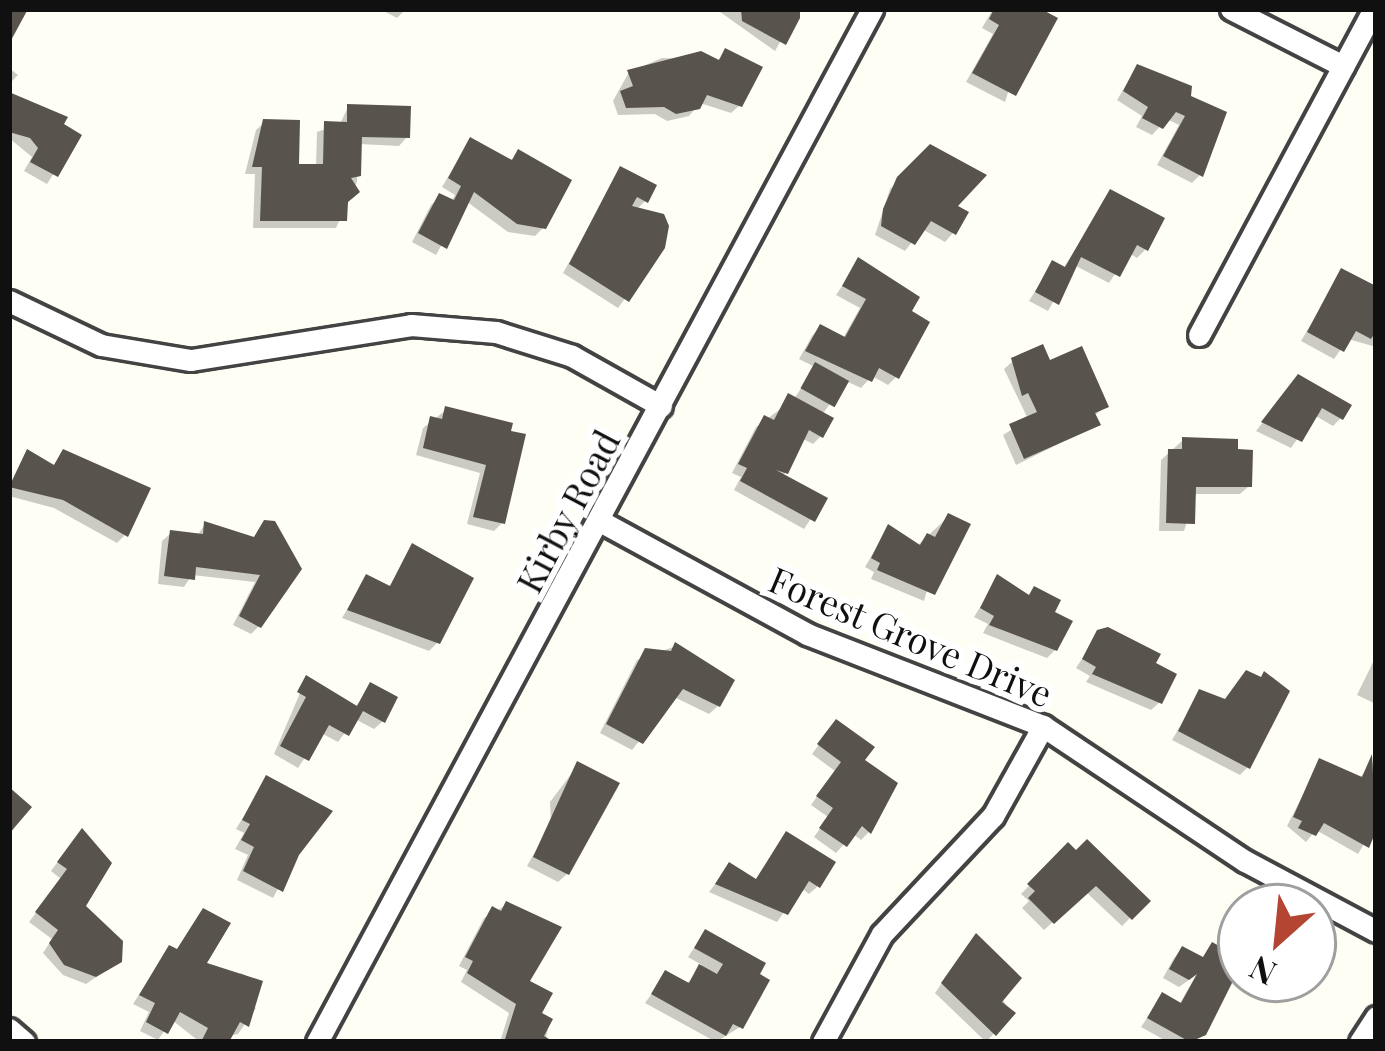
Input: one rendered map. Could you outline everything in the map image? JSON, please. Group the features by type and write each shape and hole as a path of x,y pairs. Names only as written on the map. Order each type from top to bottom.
{"street":[{"name":"Kirby Road","path":"317,1042 872,9"},
{"path":"1231,9 1342,66"},
{"path":"1199,335 1374,9"},
{"path":"9,301 100,345 191,360 412,325 496,332 572,356 661,406"},
{"name":"Forest Grove Drive","path":"600,521 807,634 1042,726 1245,861 1376,931"},
{"path":"824,1042 882,934 993,816 1042,726"},
{"path":"1360,1042 1376,1017"},
{"path":"9,1029 24,1042"}],"building":[{"path":"9,9 28,9 9,44"},
{"path":"741,9 800,9 800,18 786,45 742,21"},
{"path":"994,9 1041,9 1058,18 1016,96 972,73 999,25 989,19"},
{"path":"725,48 763,67 742,107 707,95 700,109 676,114 664,107 626,108 620,91 633,86 627,70 701,51 719,60"},
{"path":"1137,64 1192,86 1191,96 1227,112 1203,177 1163,156 1185,116 1176,112 1163,129 1142,118 1148,107 1123,91"},
{"path":"9,92 68,117 64,124 82,135 58,177 30,162 38,148 30,138 9,132"},
{"path":"347,104 411,106 410,138 362,137 361,176 351,178 360,192 348,202 347,221 260,221 262,167 252,167 263,119 300,120 299,164 323,164 324,121 347,122"},
{"path":"470,137 512,160 518,149 572,180 546,229 517,224 474,192 447,249 418,233 439,193 454,200 461,186 448,178"},
{"path":"930,144 987,175 958,206 969,212 956,235 931,221 915,245 881,226 883,209 897,177"},
{"path":"620,166 657,185 648,203 637,197 632,206 664,214 669,226 665,248 629,302 569,264"},
{"path":"1110,189 1165,218 1148,251 1137,245 1120,277 1081,257 1059,305 1035,292 1052,260 1065,267"},
{"path":"858,257 920,297 912,311 930,322 899,379 879,368 872,382 805,351 820,324 845,337 866,299 842,286"},
{"path":"1341,268 1376,286 1376,331 1371,339 1356,331 1344,352 1307,332"},
{"path":"1043,344 1050,360 1082,346 1109,407 1095,413 1101,425 1024,459 1009,424 1037,412 1028,393 1022,396 1011,358"},
{"path":"815,362 849,381 835,407 800,388"},
{"path":"1298,374 1352,405 1343,420 1322,408 1302,442 1261,422"},
{"path":"788,393 834,418 823,438 809,430 788,474 776,470 828,498 815,522 740,481 747,468 738,464 764,415 774,420"},
{"path":"445,406 513,423 511,431 526,434 505,524 473,517 486,465 423,448 430,416 442,419"},
{"path":"1182,437 1238,439 1238,449 1253,450 1252,487 1196,487 1195,524 1166,523 1168,449 1182,449"},
{"path":"27,449 54,465 63,449 151,488 128,537 63,500 9,487"},
{"path":"948,513 971,524 935,595 877,570 880,563 871,558 888,524 920,545 927,533 935,537"},
{"path":"264,520 275,521 302,569 261,628 239,616 260,575 196,567 195,580 164,576 170,530 203,534 204,521 254,537"},
{"path":"412,543 474,578 440,644 347,610 366,574 390,586"},
{"path":"997,574 1029,595 1034,586 1061,600 1055,612 1073,621 1057,651 989,625 994,616 980,608"},
{"path":"1108,627 1161,654 1156,663 1177,674 1162,704 1092,674 1096,667 1082,659 1097,630"},
{"path":"675,642 735,680 720,707 683,689 643,744 606,724 645,648 671,651"},
{"path":"1246,670 1261,677 1264,671 1290,691 1250,769 1178,731 1199,689 1225,699"},
{"path":"306,675 357,706 370,682 398,697 385,723 363,711 349,736 329,725 309,761 280,746 306,697 297,692"},
{"path":"836,719 875,747 865,760 898,783 871,834 862,826 847,847 819,828 833,808 816,796 841,762 817,744"},
{"path":"1372,754 1376,831 1369,848 1324,823 1316,836 1298,828 1302,821 1293,817 1319,758 1362,777"},
{"path":"577,761 620,783 569,875 533,857"},
{"path":"266,775 333,811 299,855 283,892 243,871 254,847 241,840 250,824 242,820"},
{"path":"9,787 32,807 9,834"},
{"path":"82,828 112,863 86,906 123,941 122,962 96,977 64,965 49,943 58,930 35,912 67,869 57,862"},
{"path":"786,831 836,862 820,888 809,881 788,915 715,884 729,862 756,879"},
{"path":"1087,839 1151,901 1132,920 1096,886 1054,924 1028,898 1035,891 1027,884 1068,842 1076,850"},
{"path":"506,901 562,927 530,981 553,993 542,1013 553,1019 544,1036 554,1042 505,1039 516,1004 467,973 473,961 465,957 492,906 501,911"},
{"path":"203,908 231,923 207,963 263,981 249,1027 240,1022 229,1042 201,1042 208,1028 180,1012 168,1034 146,1022 155,1003 139,995 169,945 177,949"},
{"path":"705,929 766,963 760,974 770,980 743,1029 733,1024 726,1036 651,994 665,970 689,983 699,964 717,974 723,964 694,948"},
{"path":"976,933 1022,978 1002,1002 1016,1013 996,1036 941,983"},
{"path":"1212,942 1217,945 1217,1003 1222,1003 1206,1035 1190,1042 1147,1018 1162,992 1181,1003 1197,974 1189,980 1169,969 1182,946 1203,957"}]}
